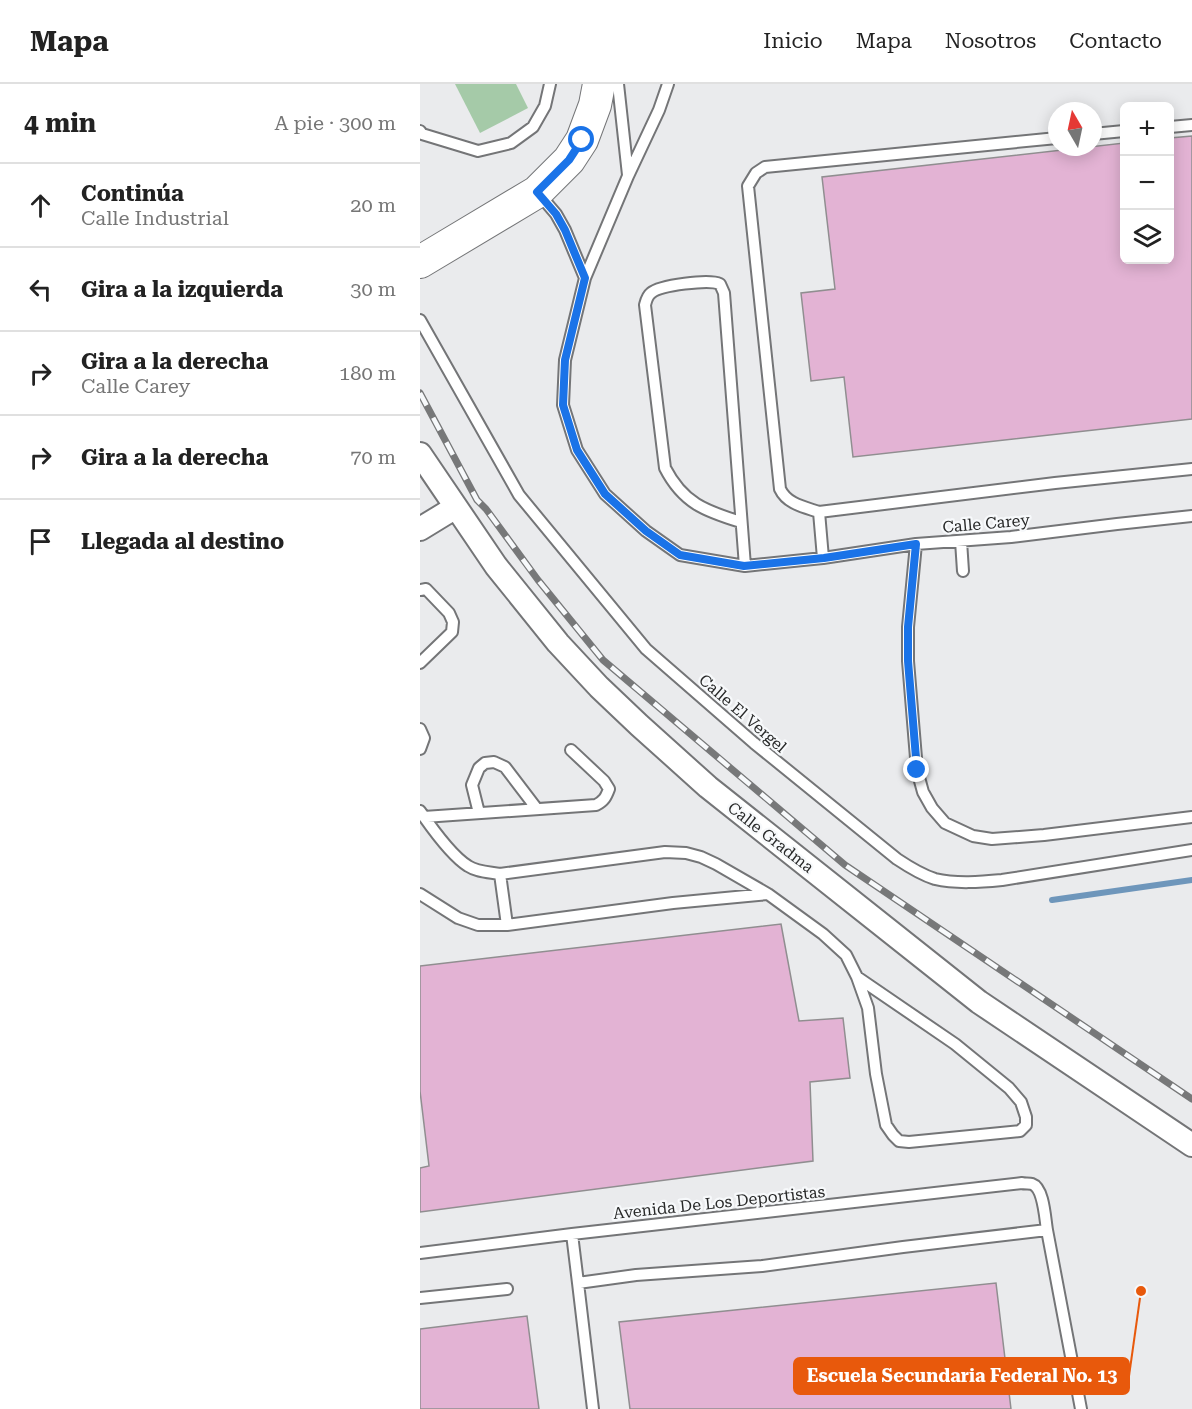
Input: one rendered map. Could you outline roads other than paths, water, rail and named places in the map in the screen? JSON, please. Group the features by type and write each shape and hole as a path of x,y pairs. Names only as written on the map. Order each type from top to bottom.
{"main road":[{"path":"420,262 537,192 569,160 582,140 595,105 599,84"}],"street":[{"name":"Calle Gradma","path":"420,454 496,566 558,643 599,687 708,787 979,1002 1192,1145"},
{"path":"420,529 456,507"}],"lane":[{"path":"618,84 628,176"},
{"name":"Calle Carey","path":"668,84 585,278 565,360 563,405 577,450 605,494 646,531 680,555 744,566 824,558 916,544 1011,537 1192,516"},
{"path":"420,131 422,134 478,151 511,143 533,127 545,106 549,85"},
{"path":"1174,126 1192,124"},
{"path":"1102,134 1120,132"},
{"path":"1048,139 765,167 756,173 748,186 780,489 783,497 790,502 819,512 1192,468"},
{"path":"537,192 556,214 565,230 585,278"},
{"path":"741,522 712,513 682,495 665,468 645,305 653,291 683,283 714,281 720,284 724,293 741,522 744,566"},
{"name":"Calle El Vergel","path":"420,320 519,495 646,649 754,743 897,860 936,879 978,882 1192,850"},
{"path":"819,512 824,558"},
{"path":"961,541 963,571"},
{"path":"916,544 908,627 908,661 917,770 923,792 932,808 945,823 973,836 992,839 1192,817"},
{"path":"420,590 426,589 448,613 453,622 452,632 420,663"},
{"path":"420,729 424,738 420,749"},
{"path":"422,814 479,813 596,805 603,802 609,789 604,781 571,750"},
{"path":"479,813 471,784 479,768 485,763 494,762 505,767 537,809"},
{"path":"422,814 445,843 468,866 480,871 500,874 664,852 686,853 716,864 768,894 824,934 846,955 868,1008 876,1074 886,1125 899,1141 909,1142 1020,1131 1026,1125 1021,1102 1009,1088 955,1044 857,977"},
{"path":"500,874 507,925"},
{"path":"420,894 458,918 478,925 507,925 673,903 768,894"},
{"name":"Avenida De Los Deportistas","path":"420,1253 1022,1183 1032,1184 1038,1188 1047,1230"},
{"path":"578,1283 636,1275 762,1266 1047,1230 1081,1409"},
{"path":"572,1234 593,1409"},
{"path":"420,1298 507,1289"}],"waterway":[{"path":"1052,900 1192,880"}],"railway":[{"path":"420,393 477,500 603,660 845,865 1192,1099"}],"place":[{"name":"Escuela Secundaria Federal No. 13","path":"1141,1291"}]}
